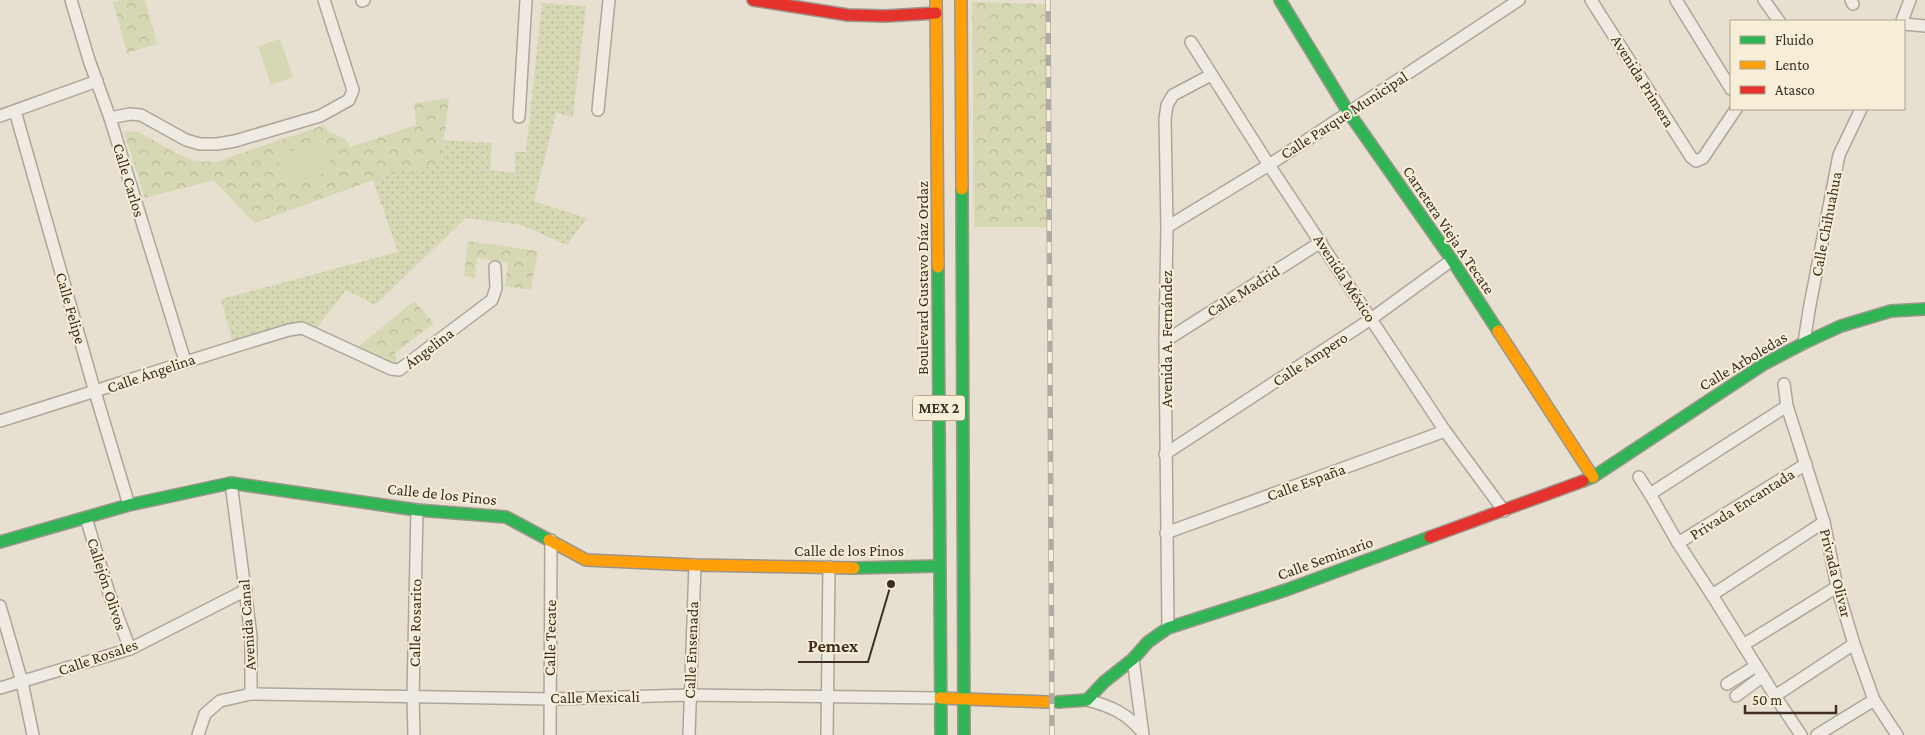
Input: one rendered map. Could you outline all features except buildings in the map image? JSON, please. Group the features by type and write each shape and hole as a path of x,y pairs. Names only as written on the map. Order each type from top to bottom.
{"street":[{"name":"Calle Carlos","path":"71,0 110,118 185,361"},
{"path":"110,118 130,114 141,116 186,140 200,144 217,144 235,141 320,116 349,100 353,90 324,0"},
{"path":"518,117 526,0"},
{"path":"598,110 609,0"},
{"path":"753,0 766,0 836,14 888,16 936,13"},
{"name":"Boulevard Gustavo Díaz Ordaz","path":"936,0 950,207 964,735"},
{"name":"Boulevard Gustavo Díaz Ordaz","path":"941,735 939,566 950,207 961,0"},
{"name":"Carretera Vieja A Tecate","path":"1280,0 1349,113 1452,260 1593,477"},
{"name":"Calle Parque Municipal","path":"1167,227 1269,165 1519,0"},
{"name":"Avenida Primera","path":"1591,0 1691,157 1696,161 1703,158 1735,110"},
{"path":"1676,0 1730,87"},
{"path":"1764,0 1778,20"},
{"path":"1904,20 1910,0"},
{"path":"1905,23 1925,26"},
{"name":"Avenida México","path":"1191,42 1269,165 1445,430 1504,511"},
{"name":"Avenida A. Fernández","path":"1168,628 1165,454 1167,227 1165,119 1167,105 1173,95 1211,75"},
{"path":"0,116 97,81"},
{"name":"Calle Chihuahua","path":"1804,343 1839,155 1861,110"},
{"name":"Calle Felipe","path":"15,111 129,505"},
{"name":"Calle Madrid","path":"1165,341 1320,242"},
{"name":"Calle Ampero","path":"1165,454 1371,319 1452,260"},
{"name":"Ángelina","path":"302,328 391,369 399,370 492,300 496,288 495,267"},
{"name":"Calle Arboledas","path":"1593,477 1764,364 1804,343 1841,326 1891,311 1925,309"},
{"name":"Calle Ángelina","path":"0,421 95,392 185,361 289,330 302,328"},
{"name":"Privada Olivar","path":"1784,384 1787,406 1824,522 1837,587 1854,644 1874,700 1897,735"},
{"path":"1650,494 1787,406"},
{"name":"Calle España","path":"1166,533 1445,430"},
{"name":"Privada Encantada","path":"1678,543 1806,464"},
{"name":"Calle Seminario","path":"1087,700 1104,682 1133,659 1148,642 1168,628 1286,590 1593,477"},
{"path":"1639,477 1678,543 1801,735"},
{"name":"Calle de los Pinos","path":"0,542 129,505 231,483 417,510 506,517 586,560 695,565 864,568 939,566"},
{"name":"Avenida Canal","path":"198,735 205,714 220,701 251,694 251,636 231,483"},
{"name":"Calle Rosarito","path":"414,735 413,697 417,510"},
{"name":"Callejón Olivos","path":"86,518 109,593 130,649"},
{"path":"1712,595 1824,522"},
{"name":"Calle Tecate","path":"550,735 551,540"},
{"name":"Calle Ensenada","path":"689,735 695,565"},
{"path":"827,735 829,567"},
{"path":"1743,645 1837,587"},
{"name":"Calle Rosales","path":"0,688 130,649 246,590"},
{"path":"0,606 22,682 33,735"},
{"path":"1775,696 1854,644"},
{"path":"1133,659 1143,734"},
{"path":"1727,684 1739,677 1759,671"},
{"path":"1736,696 1747,688 1759,671"},
{"path":"1739,677 1747,688"},
{"name":"Calle Mexicali","path":"251,694 550,699 689,695 940,698"},
{"path":"940,698 1053,702 1087,700 1104,704 1120,711 1133,720 1143,734"},
{"path":"1817,735 1874,700"}],"green space":[{"path":"145,0 157,44 127,53 113,2"},
{"path":"972,2 1045,4 1049,227 974,227"},
{"path":"542,3 586,6 573,117 556,113 534,201 587,218 567,245 521,225 466,218 375,305 346,290 314,332 303,329 234,347 221,299 398,252 373,180 393,173 441,164 444,140 492,143 490,170 515,173 515,152 526,152"},
{"path":"280,39 293,77 271,85 258,46"},
{"path":"449,98 441,164 393,173 254,223 214,180 145,198 124,132 137,131 177,154 195,161 216,162 324,125 330,132 346,139 350,147 416,125 414,103"},
{"path":"323,141 333,170 286,186 276,156"},
{"path":"468,241 538,251 531,290 505,286 508,263 477,258 475,278 464,276"},
{"path":"414,301 434,323 395,353 397,363 392,364 358,347"}],"railway":[{"path":"1048,0 1052,735"}],"traffic: fast":[{"path":"1280,0 1349,113 1452,260 1498,331"},
{"path":"962,189 964,735"},
{"path":"938,267 941,735"},
{"path":"1583,481 1593,477 1764,364 1804,343 1841,326 1891,311 1925,309"},
{"path":"0,542 129,505 231,483 417,510 506,517 549,540"},
{"path":"1058,702 1087,700 1104,682 1133,659 1148,642 1168,628 1286,590 1430,537"},
{"path":"854,568 939,566"}],"traffic: slow":[{"path":"936,0 938,267"},
{"path":"961,0 962,189"},
{"path":"1498,331 1593,477"},
{"path":"549,540 586,560 695,565 854,568"},
{"path":"940,698 1047,702"}],"traffic: jam":[{"path":"753,0 848,15 886,16 936,13"},
{"path":"1430,537 1583,481"}],"place":[{"name":"Pemex","path":"891,584"}]}
